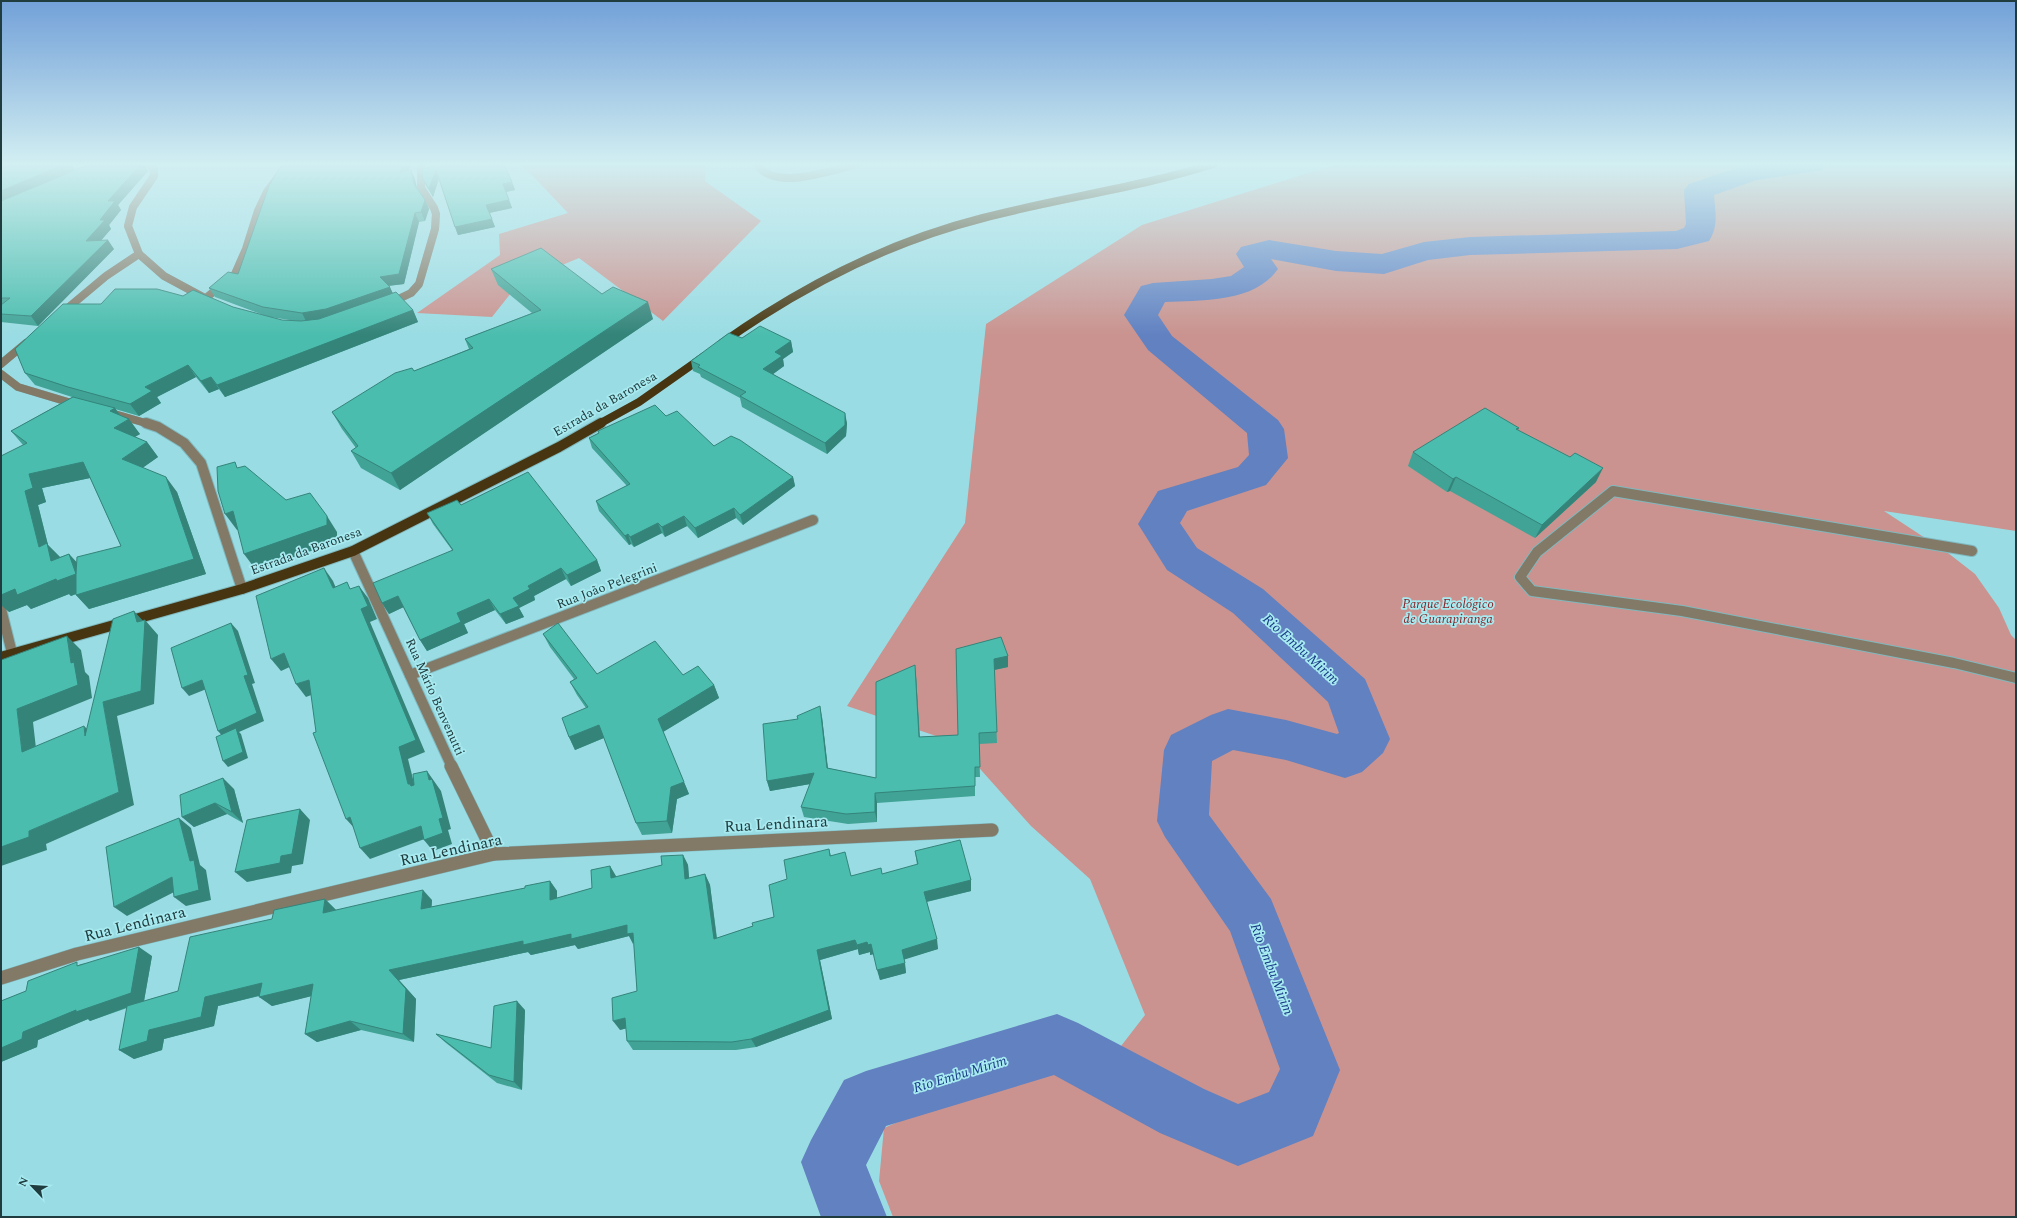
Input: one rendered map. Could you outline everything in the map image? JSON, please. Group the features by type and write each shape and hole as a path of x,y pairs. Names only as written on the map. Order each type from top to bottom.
{"main road":[{"name":"Estrada da Baronesa","path":"1,656 242,589 353,551 558,447 639,402 753,319 790,296 843,270 916,239 977,221"}],"street":[{"path":"129,221 128,226 139,254 164,276 209,300 235,274 246,249 255,221"},
{"path":"385,304 411,293 419,284 435,221"},
{"path":"54,320 106,276 139,254"},
{"path":"1,364 32,338"},
{"path":"1,374 18,387 90,408"},
{"path":"104,412 158,427 184,443 201,464 242,589"},
{"path":"1972,551 1613,491 1537,552 1520,577 1532,592 1682,611 1954,663 2016,678"},
{"name":"Rua João Pelegrini","path":"410,675 812,520"},
{"name":"Rua Mário Benvenutti","path":"353,551 437,737 494,854"},
{"path":"1,609 12,654"},
{"name":"Rua Lendinara","path":"1,978 77,954 494,854 992,830"}],"green space":[{"path":"542,221 761,221 663,321 579,258 519,283 492,317 417,313 500,255 499,234"},
{"name":"Parque Ecológico de Guarapiranga","path":"1155,221 2016,221 2016,531 1884,511 1948,553 1975,574 1999,608 2011,635 2016,640 2016,1217 893,1217 879,1181 884,1128 1004,1075 1101,1072 1145,1015 1090,879 1031,826 957,743 847,706 965,523 986,324 1142,225"}],"building":[{"path":"1,221 104,221 86,241 108,240 31,316 1,314 1,305 10,298 1,298"},
{"path":"257,221 413,221 399,274 380,277 390,287 326,309 302,313 263,307 209,288 228,272 238,274"},
{"path":"453,221 483,221 455,227"},
{"path":"541,248 602,294 613,287 648,302 391,473 351,451 358,446 332,412 395,373 412,368 414,371 473,348 465,339 541,310 491,269"},
{"path":"115,289 157,289 183,296 193,290 233,307 282,320 301,321 319,319 396,292 413,310 217,385 211,377 201,381 188,365 145,387 152,391 130,404 68,387 25,373 15,349 63,304 101,304"},
{"path":"760,326 791,341 775,352 782,356 763,369 845,413 845,425 825,443 740,396 746,392 698,367 700,365 691,361 729,333 742,338"},
{"path":"73,397 115,408 110,411 129,419 114,428 147,442 122,459 166,477 194,559 76,595 76,574 57,581 56,579 17,595 15,589 1,595 1,456 27,443 11,431","holes":["83,462 121,546 77,557 76,574 69,554 51,561 47,543 39,547 25,491 33,488 29,474"]},
{"path":"655,405 666,416 677,411 714,446 731,436 740,440 793,477 740,515 734,508 695,528 684,516 662,527 658,523 630,537 628,534 625,536 596,501 630,484 589,438 599,433 598,431"},
{"path":"1485,408 1519,428 1516,429 1570,457 1575,453 1603,468 1542,525 1456,477 1453,479 1413,452"},
{"path":"235,462 237,468 245,466 286,500 310,493 327,516 327,525 244,554 233,511 225,514 218,491 217,467"},
{"path":"528,472 597,560 567,575 561,568 528,586 530,589 513,598 519,606 500,614 489,599 457,613 461,622 420,640 398,596 382,603 373,583 453,550 427,513 457,500 461,505"},
{"path":"324,568 333,588 347,582 350,589 359,586 368,606 361,609 416,740 399,747 408,784 411,786 414,785 413,774 427,771 429,780 432,779 443,818 439,819 443,833 424,840 421,826 360,848 350,817 346,819 313,733 316,732 309,680 296,684 284,653 271,659 256,596"},
{"path":"134,611 137,622 145,620 141,691 103,702 119,792 29,831 29,837 1,847 1,660 67,636 71,663 74,662 78,685 17,709 22,752 84,726 85,736 113,619"},
{"path":"231,623 248,675 244,676 257,713 218,731 202,680 182,688 171,648"},
{"path":"558,623 597,674 655,641 683,675 698,666 714,685 658,719 684,782 671,787 667,821 636,823 599,725 569,737 562,718 588,707 570,682 577,678 543,634"},
{"path":"1001,637 1008,656 994,659 997,732 979,733 980,767 975,767 975,786 875,793 875,812 846,814 801,807 814,773 767,781 763,724 798,719 797,716 820,706 827,768 876,778 876,682 915,665 919,737 958,735 956,649"},
{"path":"236,728 243,752 223,761 216,737"},
{"path":"223,778 232,812 215,803 182,817 180,795"},
{"path":"300,809 292,854 281,856 280,863 235,872 247,820"},
{"path":"179,818 190,861 194,860 199,890 174,897 172,877 114,907 106,847"},
{"path":"960,840 971,880 924,892 937,939 902,950 905,963 877,970 871,944 868,945 867,942 857,945 855,940 817,950 829,1010 751,1039 732,1042 627,1041 625,1018 613,1021 612,998 637,991 633,933 627,934 627,925 571,939 571,934 523,945 523,941 389,970 406,989 403,1034 350,1021 305,1034 313,984 259,997 262,983 205,997 201,1017 149,1030 147,1041 119,1050 127,1006 178,991 190,937 272,919 274,910 325,899 323,913 423,890 421,909 525,888 525,886 550,881 550,900 592,888 591,870 610,866 611,878 662,865 661,856 683,855 685,879 705,874 714,939 753,926 752,923 774,917 769,885 787,879 784,860 829,849 830,856 845,852 851,876 881,868 882,874 918,864 915,851"},
{"path":"139,947 131,993 76,1012 76,1010 23,1032 22,1039 1,1048 1,1001 26,991 28,981 77,962 77,966"},
{"path":"517,1001 514,1082 489,1075 436,1034 491,1048 494,1006"}],"waterway":[{"name":"Rio Embu Mirim","path":"854,1217 833,1162 866,1102 1057,1044 1182,1111 1238,1135 1291,1114 1310,1070 1252,917 1183,821 1188,750 1228,729 1286,740 1345,757 1366,739 1348,692 1248,601 1182,559 1159,524 1172,501 1252,476 1269,458 1265,429 1160,343 1141,315 1153,293 1212,289 1241,284 1262,269 1252,254 1269,249 1336,261 1384,264 1424,251 1470,246 1677,240 1698,234 1701,221"}]}
